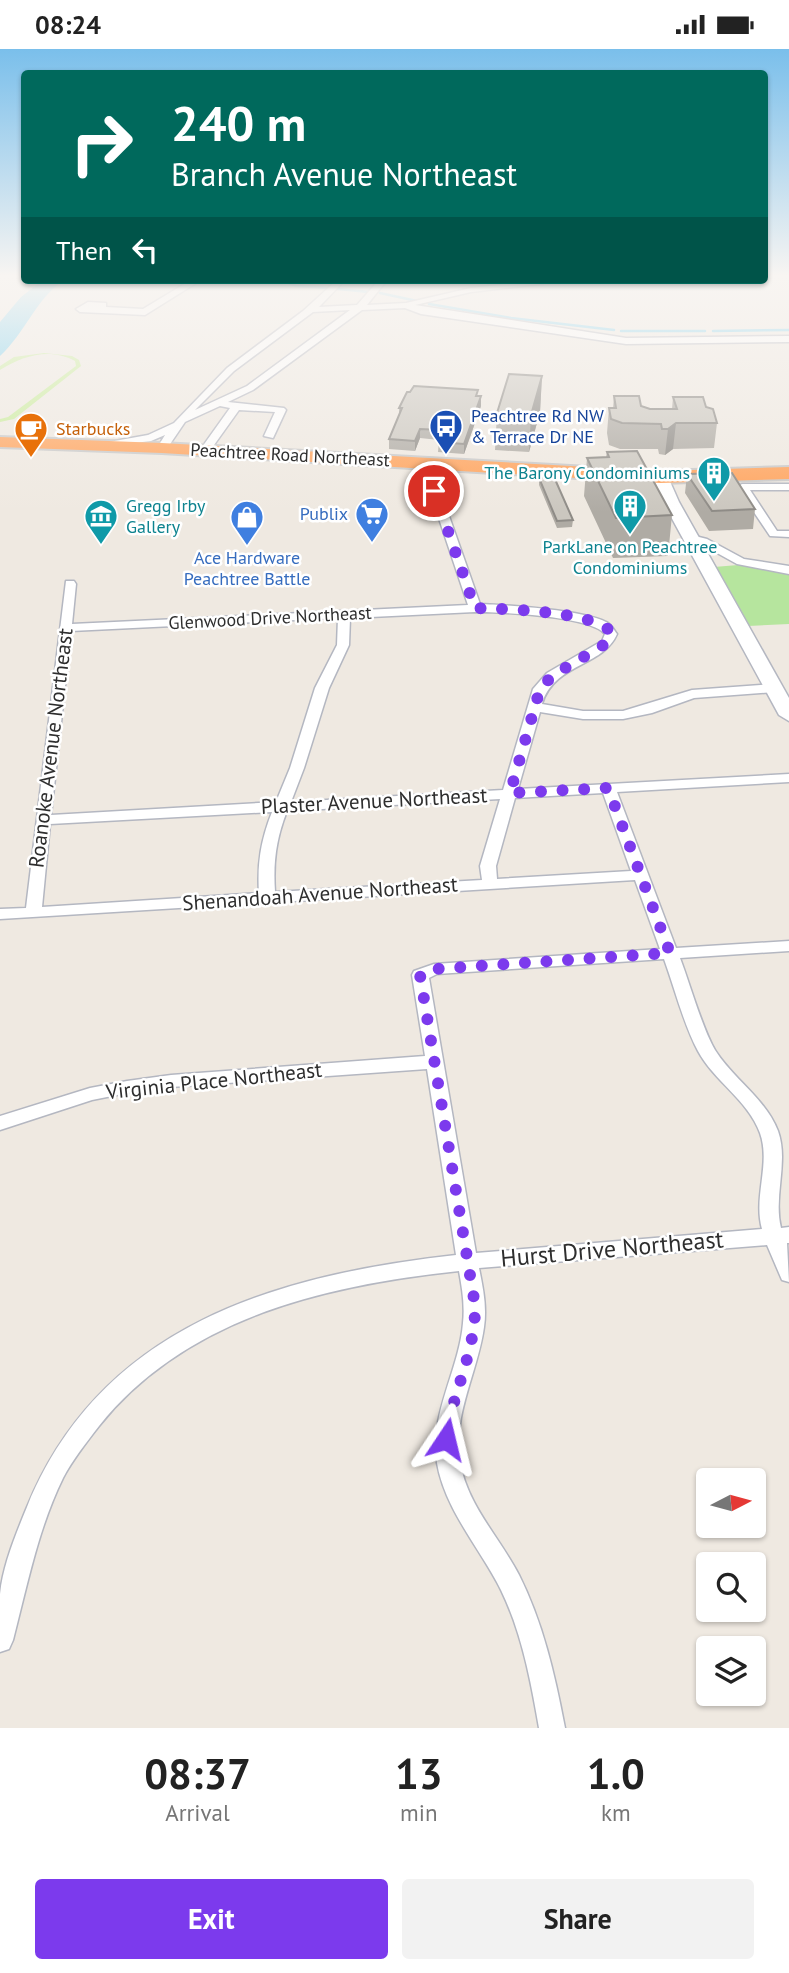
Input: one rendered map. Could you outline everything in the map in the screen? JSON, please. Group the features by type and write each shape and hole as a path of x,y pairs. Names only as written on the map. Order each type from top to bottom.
{"highway":[{"name":"Peachtree Road Northeast","path":"0,442 205,450 660,477 782,480"}],"main road":[{"path":"660,477 660,482 789,715"}],"street":[{"path":"162,448 180,423 230,370 250,355"},
{"path":"103,446 151,438 250,388 294,355"},
{"path":"220,403 236,407 281,410 269,436"},
{"path":"205,450 236,407"},
{"path":"425,462 475,608"},
{"path":"782,480 771,485 742,487 774,534 789,534"},
{"path":"691,538 703,541 741,562 789,571"},
{"name":"Roanoke Avenue Northeast","path":"33,912 70,584"},
{"name":"Glenwood Drive Northeast","path":"65,628 475,608 570,616 597,622 609,630 611,637 607,643 545,682 535,707"},
{"path":"267,897 267,849 322,688 343,645 344,614"},
{"path":"490,884 488,866 535,707 583,715 623,715 647,710 692,694 774,688"},
{"name":"Plaster Avenue Northeast","path":"43,820 789,778"},
{"path":"608,788 706,1050 758,1113 769,1132 773,1153 768,1212 782,1235 789,1274"},
{"name":"Shenandoah Avenue Northeast","path":"0,914 640,875"},
{"path":"552,1728 535,1643 511,1584 459,1497 448,1463 446,1439 449,1415 476,1324 468,1260 422,1001 420,975 434,969 789,946"},
{"name":"Virginia Place Northeast","path":"0,1122 90,1094 138,1086 433,1062"},
{"name":"Hurst Drive Northeast","path":"0,1640 27,1540 50,1479 88,1420 145,1365 211,1324 265,1301 312,1287 379,1273 468,1260 782,1235"}],"green space":[{"path":"34,355 0,370 0,366 14,357"},
{"path":"58,355 72,356 79,360 81,366 14,419 0,422 0,419 8,417 76,366 75,361"},
{"path":"738,565 789,574 789,624 748,626 714,567"}],"building":[{"path":"509,374 542,376 531,415 497,413"},
{"path":"414,386 478,390 476,396 481,396 464,444 438,442 442,430 420,429 415,441 389,439 402,408 399,408 407,392"},
{"path":"614,396 639,396 641,406 650,409 677,409 673,397 703,397 706,407 713,409 717,423 676,423 668,429 662,429 661,424 622,423 611,419 609,408 616,408"},
{"path":"637,451 672,515 616,518 587,458 609,457 607,452"},
{"path":"732,473 755,509 712,511 687,474"},
{"path":"554,477 573,520 557,521 539,478"}],"place":[{"name":"Peachtree Rd NW & Terrace Dr NE","path":"446,456"},
{"name":"Starbucks","path":"31,459"},
{"name":"The Barony Condominiums","path":"714,503"},
{"name":"ParkLane on Peachtree Condominiums","path":"630,536"},
{"name":"Publix","path":"372,544"},
{"name":"Gregg Irby Gallery","path":"101,546"},
{"name":"Ace Hardware Peachtree Battle","path":"247,547"}],"route":[{"path":"434,491 475,608 570,616 597,622 609,630 611,637 607,643 552,676 540,689 510,793 608,788 670,953 434,969 420,975 475,1305 473,1340 449,1415 446,1439"}]}
